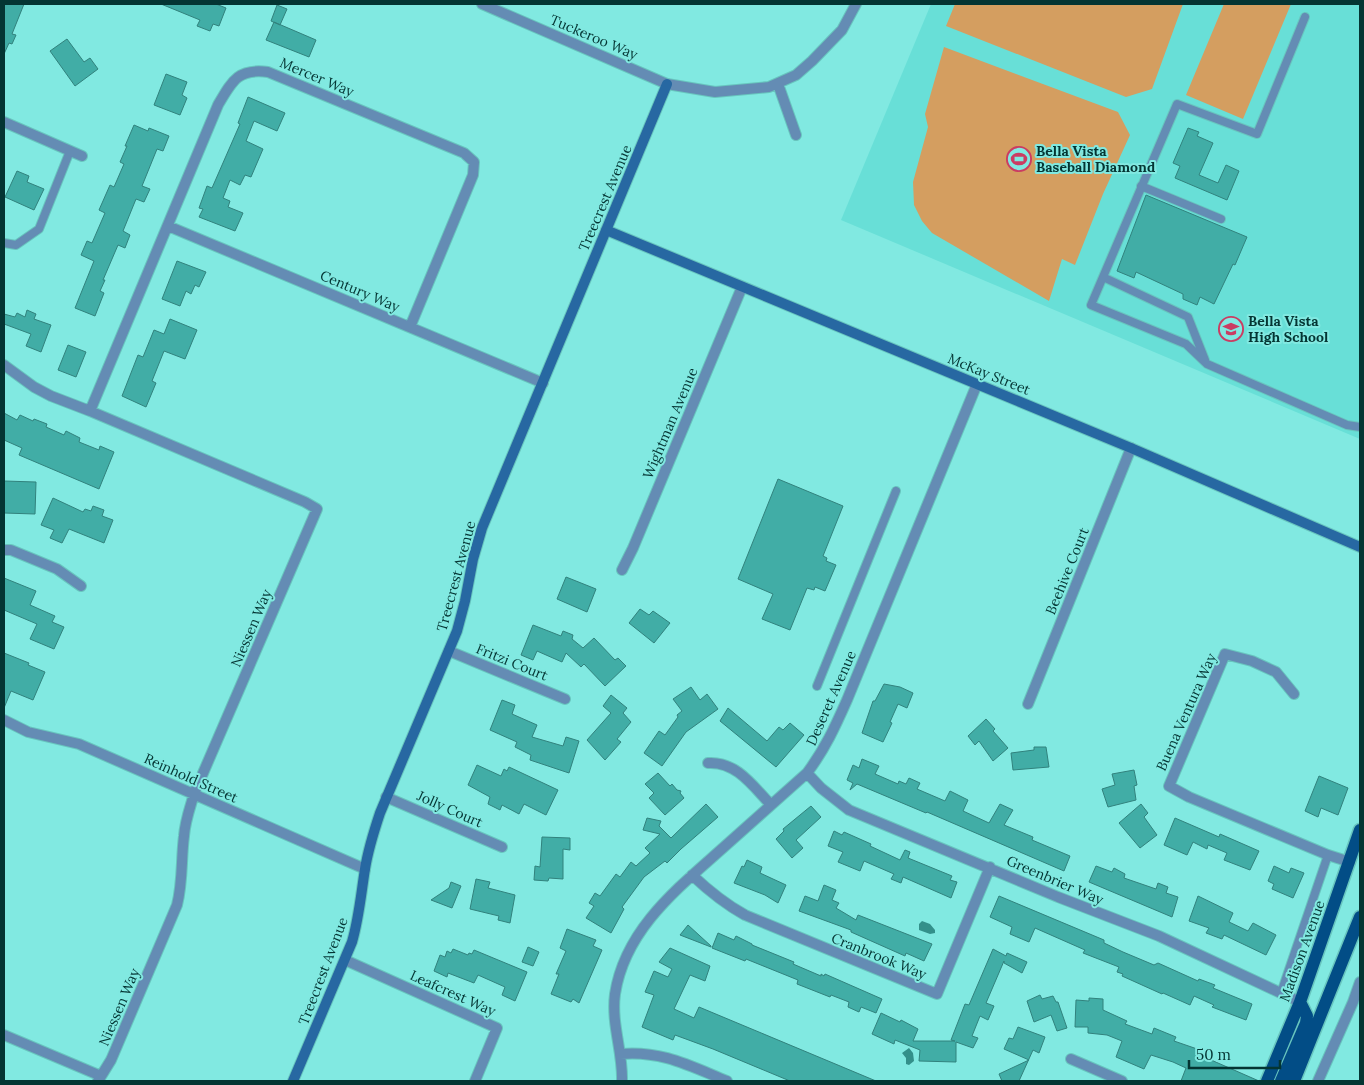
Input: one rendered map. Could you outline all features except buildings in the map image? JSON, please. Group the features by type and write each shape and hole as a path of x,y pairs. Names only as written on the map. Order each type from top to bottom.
{"main road":[{"name":"Madison Avenue","path":"1267,1081 1300,1002 1360,830"},
{"path":"1294,1081 1322,1016 1360,917"},
{"path":"1281,1081 1306,1023 1307,1016 1300,1002"}],"street":[{"name":"Tuckeroo Way","path":"482,4 667,84 716,92 778,84"},
{"path":"796,134 778,84 796,75 812,61 842,30 856,4"},
{"name":"Mercer Way","path":"90,411 218,105 232,82 243,73 254,70 268,72 464,153 474,162 473,175 410,327"},
{"name":"Treecrest Avenue","path":"293,1081 345,960 358,922 371,838 386,797 449,651 465,601 479,538 667,84"},
{"path":"4,122 82,156"},
{"name":"Century Way","path":"168,226 543,383"},
{"name":"McKay Street","path":"606,230 1131,448 1360,547"},
{"name":"Wightman Avenue","path":"622,570 633,548 742,286"},
{"name":"Niessen Way","path":"4,365 34,387 51,396 317,508 194,794 186,818 182,888 177,905 111,1060 100,1079"},
{"name":"Deseret Avenue","path":"622,1081 614,1011 619,977 636,938 656,910 692,875 807,773 820,756 833,732 977,384"},
{"name":"Beehive Court","path":"1028,704 1131,448"},
{"path":"4,550 11,550 58,569 81,586"},
{"name":"Fritzi Court","path":"449,651 565,699"},
{"name":"Buena Ventura Way","path":"1294,694 1276,672 1252,661 1225,654 1169,786 1189,798 1328,855 1350,862"},
{"name":"Reinhold Street","path":"4,720 28,732 79,744 365,869"},
{"path":"708,763 716,763 734,768 771,805"},
{"name":"Greenbrier Way","path":"807,773 821,788 849,810 1058,897 1159,936 1300,1002"},
{"name":"Jolly Court","path":"386,797 502,847"},
{"name":"Cranbrook Way","path":"692,875 709,891 745,916 937,994 990,868"},
{"name":"Leafcrest Way","path":"345,960 497,1028 475,1081"},
{"path":"1321,1080 1360,982"},
{"path":"4,1036 100,1079"},
{"path":"620,1054 632,1053 662,1056 727,1081"},
{"path":"1071,1059 1122,1081"}],"lane":[{"path":"1306,17 1258,134 1177,104 1091,305 1186,344 1207,364 1347,425 1360,427"},
{"path":"4,243 16,245 39,229 70,151"},
{"path":"1142,186 1221,219"},
{"path":"1103,277 1188,317 1207,364"},
{"path":"816,686 896,491"},
{"path":"1281,993 1328,855"}],"shaded area":[{"name":"Bella Vista High School","path":"931,4 1360,4 1360,439 841,220"},
{"path":"955,4 1183,4 1152,89 1126,97 946,26"},
{"path":"1224,4 1291,4 1243,119 1186,95"},
{"name":"Bella Vista Baseball Diamond","path":"944,47 1118,112 1130,135 1103,194 1075,265 1062,259 1049,301 932,233 922,221 914,205 913,182 928,127 925,114"},
{"path":"922,921 930,924 935,933 930,934 919,930 919,924"},
{"path":"909,1048 913,1053 914,1061 909,1065 906,1064 906,1058 902,1053"}],"place":[{"name":"Bella Vista Baseball Diamond","path":"1019,159"},
{"name":"Bella Vista High School","path":"1231,329"}]}
